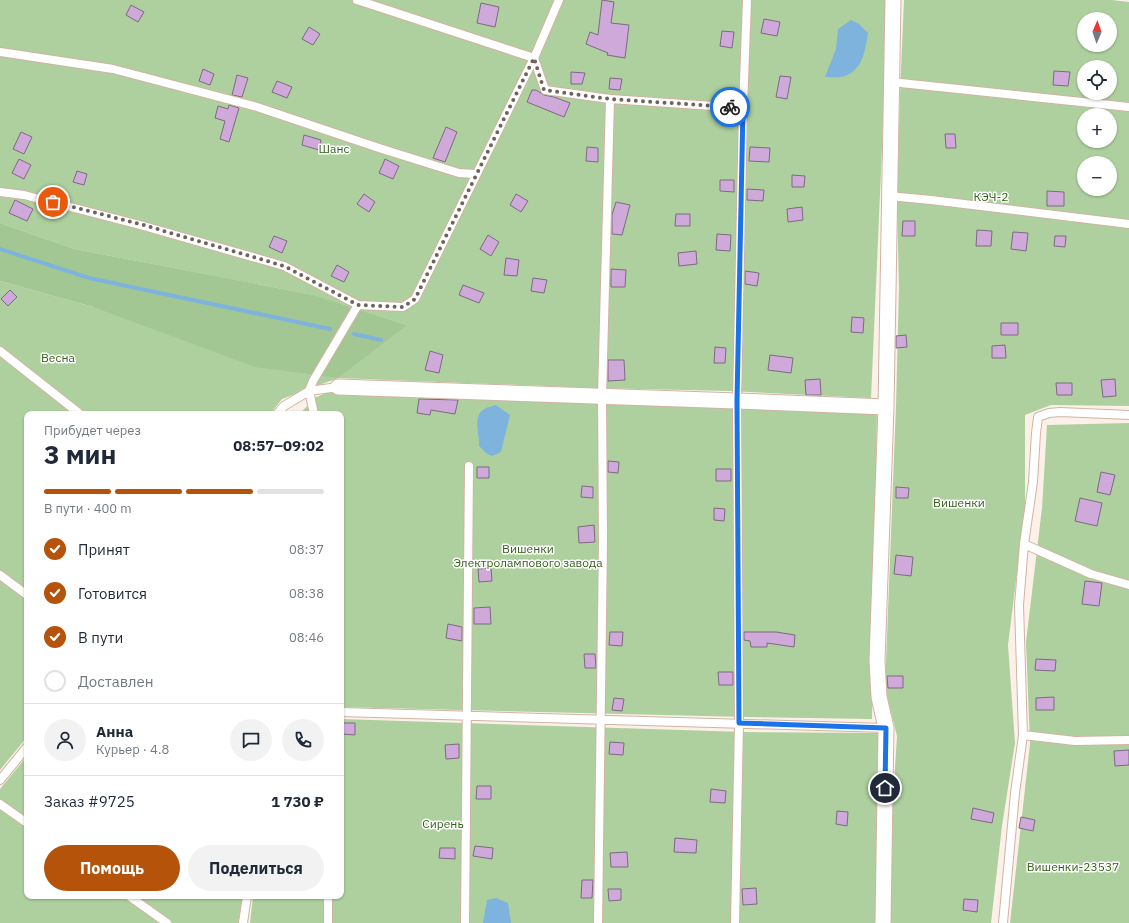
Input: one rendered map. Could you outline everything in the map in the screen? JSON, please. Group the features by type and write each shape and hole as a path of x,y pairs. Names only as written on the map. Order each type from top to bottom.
{"street":[{"path":"884,923 886,728 879,697 877,661 886,407 893,0"},
{"path":"338,387 886,407"}],"lane":[{"path":"357,0 534,58"},
{"path":"0,192 24,195 133,223 284,266 358,305 403,307 415,299 534,58 559,0"},
{"path":"735,923 739,723 737,401 743,108 747,0"},
{"path":"0,52 113,68 257,107 459,173 476,174"},
{"path":"534,58 544,90 610,99 743,108"},
{"path":"891,82 1129,107"},
{"path":"598,923 603,540 602,396 610,99"},
{"path":"889,196 1129,224"},
{"path":"313,411 309,391 313,380 358,305"},
{"path":"0,351 76,411"},
{"path":"280,411 284,406 309,391 338,387"},
{"path":"1003,923 1015,793 1023,735 1019,605 1024,544 1033,482 1038,417 1049,413 1060,412 1129,416"},
{"path":"465,923 470,466"},
{"path":"1024,544 1091,574 1129,585"},
{"path":"0,575 24,594"},
{"path":"344,712 886,728"},
{"path":"1023,735 1075,741 1129,740"},
{"path":"0,780 24,751"},
{"path":"0,804 24,821"},
{"path":"133,899 167,923"},
{"path":"243,923 247,899"},
{"path":"328,899 328,923"}],"green space":[{"path":"0,0 887,0 871,398 729,391 596,388 338,378 282,399 272,411 24,411 24,741 0,770 0,281 93,307 407,325 313,295 75,249 0,223"},
{"path":"904,0 1112,0 1129,2 1129,406 1051,405 1025,415 1025,508 1008,645 1015,743 1002,826 991,923 891,923 891,833 897,736 885,688 899,287 897,207"},
{"path":"0,223 75,249 314,295 407,325 338,378 255,367 93,307 0,281"},
{"name":"Вишенки Электролампового завода","path":"336,389 877,412 872,719 344,707 344,411 303,411 314,398"},
{"name":"Вишенки-23537","path":"1129,423 1129,923 1010,923 1030,744 1026,642 1042,508 1047,425"},
{"name":"Сирень","path":"344,719 744,732 880,733 876,923 250,923 253,899 344,899"},
{"path":"24,760 24,899 242,899 238,923 0,923 0,789"}],"water":[{"path":"851,20 859,24 868,33 862,59 856,69 845,76 825,77 836,49 838,29"},
{"path":"496,405 510,415 501,452 492,456 486,453 479,446 477,421 480,412 488,407"},
{"path":"496,898 508,903 511,923 483,923 487,900"}],"building":[{"path":"602,0 614,2 611,23 629,25 625,58 607,55 608,53 586,44 590,32 598,35"},
{"path":"481,3 499,7 495,27 477,23"},
{"path":"131,5 144,12 138,22 126,15"},
{"path":"764,19 780,22 777,36 761,33"},
{"path":"309,27 320,34 313,45 302,39"},
{"path":"722,31 734,32 732,48 720,46"},
{"path":"203,69 214,74 210,85 199,81"},
{"path":"1054,71 1070,72 1068,86 1053,85"},
{"path":"571,72 585,73 582,84 571,84"},
{"path":"237,75 248,78 242,97 232,95"},
{"path":"780,76 791,77 787,99 776,97"},
{"path":"610,78 622,79 620,90 609,89"},
{"path":"277,81 292,87 287,98 272,92"},
{"path":"532,90 536,90 544,95 570,103 564,117 527,102"},
{"path":"229,105 239,108 229,142 220,139 225,121 215,118 218,106 228,109"},
{"path":"446,127 457,132 445,162 433,158"},
{"path":"21,132 32,137 24,154 13,149"},
{"path":"945,134 955,134 956,148 946,148"},
{"path":"304,135 321,140 319,150 302,145"},
{"path":"587,147 598,148 598,162 586,161"},
{"path":"750,147 770,148 769,162 749,161"},
{"path":"19,159 31,165 24,179 12,173"},
{"path":"385,159 399,166 393,179 379,173"},
{"path":"77,171 87,174 84,185 73,182"},
{"path":"792,175 805,176 804,187 792,187"},
{"path":"720,180 734,180 734,192 720,191"},
{"path":"747,189 764,190 763,201 747,200"},
{"path":"1047,191 1064,192 1064,206 1047,206"},
{"path":"364,194 375,202 369,212 357,204"},
{"path":"516,194 528,201 521,212 510,205"},
{"path":"15,200 33,209 27,221 9,213"},
{"path":"616,202 630,205 622,235 612,234 612,215"},
{"path":"802,207 803,220 788,222 787,209"},
{"path":"676,214 690,214 690,226 675,226"},
{"path":"903,221 915,221 915,236 902,236"},
{"path":"977,230 992,231 991,246 976,246"},
{"path":"1013,232 1028,233 1026,251 1011,249"},
{"path":"717,234 731,235 730,251 716,250"},
{"path":"488,235 499,242 491,256 480,249"},
{"path":"274,236 287,241 282,253 269,247"},
{"path":"1055,236 1066,236 1065,247 1054,246"},
{"path":"696,251 697,264 679,266 678,253"},
{"path":"506,258 519,260 517,276 504,275"},
{"path":"337,265 349,272 344,282 331,276"},
{"path":"611,269 626,270 625,287 611,287"},
{"path":"745,271 759,273 757,286 745,284"},
{"path":"533,278 547,280 544,293 531,291"},
{"path":"463,285 484,293 479,303 459,295"},
{"path":"10,290 17,297 8,306 1,299"},
{"path":"852,317 864,318 863,333 851,332"},
{"path":"1001,323 1018,323 1018,335 1001,335"},
{"path":"906,335 907,347 896,348 896,336"},
{"path":"1005,345 1006,358 992,358 992,346"},
{"path":"715,347 726,348 725,363 714,363"},
{"path":"430,351 443,355 439,373 425,370"},
{"path":"770,355 793,358 791,373 768,370"},
{"path":"608,360 624,360 625,380 608,381"},
{"path":"820,379 821,395 806,395 805,380"},
{"path":"1115,379 1116,396 1103,397 1101,380"},
{"path":"1056,383 1072,383 1072,395 1057,395"},
{"path":"419,399 458,400 455,414 431,410 430,415 417,413"},
{"path":"608,461 619,462 618,473 608,472"},
{"path":"477,467 489,467 489,478 477,478"},
{"path":"716,469 731,469 731,481 716,481"},
{"path":"1101,472 1115,475 1110,495 1097,492"},
{"path":"582,486 593,487 593,498 581,497"},
{"path":"896,487 909,488 908,498 896,498"},
{"path":"1080,498 1102,503 1097,526 1075,521"},
{"path":"714,508 725,509 724,521 714,520"},
{"path":"594,525 595,542 579,543 578,527"},
{"path":"896,555 913,557 911,576 894,574"},
{"path":"491,568 492,581 479,582 478,569"},
{"path":"1085,581 1102,583 1099,606 1082,604"},
{"path":"490,607 491,624 474,624 474,608"},
{"path":"448,624 462,627 462,641 446,638"},
{"path":"610,632 623,632 622,646 609,645"},
{"path":"744,632 776,632 795,635 794,647 767,643 767,647 751,647 750,641 744,640"},
{"path":"584,654 595,654 596,668 585,668"},
{"path":"1036,659 1056,660 1055,671 1035,670"},
{"path":"718,672 733,672 733,685 719,685"},
{"path":"887,676 903,676 903,688 888,688"},
{"path":"1054,697 1054,710 1036,710 1036,698"},
{"path":"614,698 624,699 622,711 612,710"},
{"path":"344,723 355,723 355,735 344,734"},
{"path":"610,742 624,743 623,755 609,754"},
{"path":"459,744 459,758 446,759 445,745"},
{"path":"1129,750 1129,765 1115,766 1114,751"},
{"path":"477,786 491,786 491,799 476,799"},
{"path":"711,789 726,791 725,803 710,802"},
{"path":"973,808 994,813 992,823 971,819"},
{"path":"837,811 848,812 847,826 836,824"},
{"path":"1021,817 1035,820 1033,831 1019,828"},
{"path":"675,838 697,840 696,853 674,852"},
{"path":"475,846 493,848 492,859 473,856"},
{"path":"440,848 455,848 455,859 439,858"},
{"path":"627,852 628,867 611,867 610,853"},
{"path":"582,880 593,880 592,898 581,898"},
{"path":"756,888 757,904 743,905 742,889"},
{"path":"608,889 621,889 621,900 609,901"},
{"path":"964,899 978,900 977,912 963,910"}],"waterway":[{"path":"0,249 89,278 330,329"},
{"path":"354,334 381,340"}],"way so far":[{"path":"53,202 140,224 284,266 358,305 403,307 415,299 534,58 544,90 610,99 730,107"}],"route":[{"path":"730,107 743,108 737,401 739,723 886,728 885,788"}],"park label":[{"name":"Шанс","path":"334,148"},
{"name":"КЭЧ-2","path":"991,196"},
{"name":"Весна","path":"58,357"},
{"name":"Вишенки","path":"959,502"}]}
